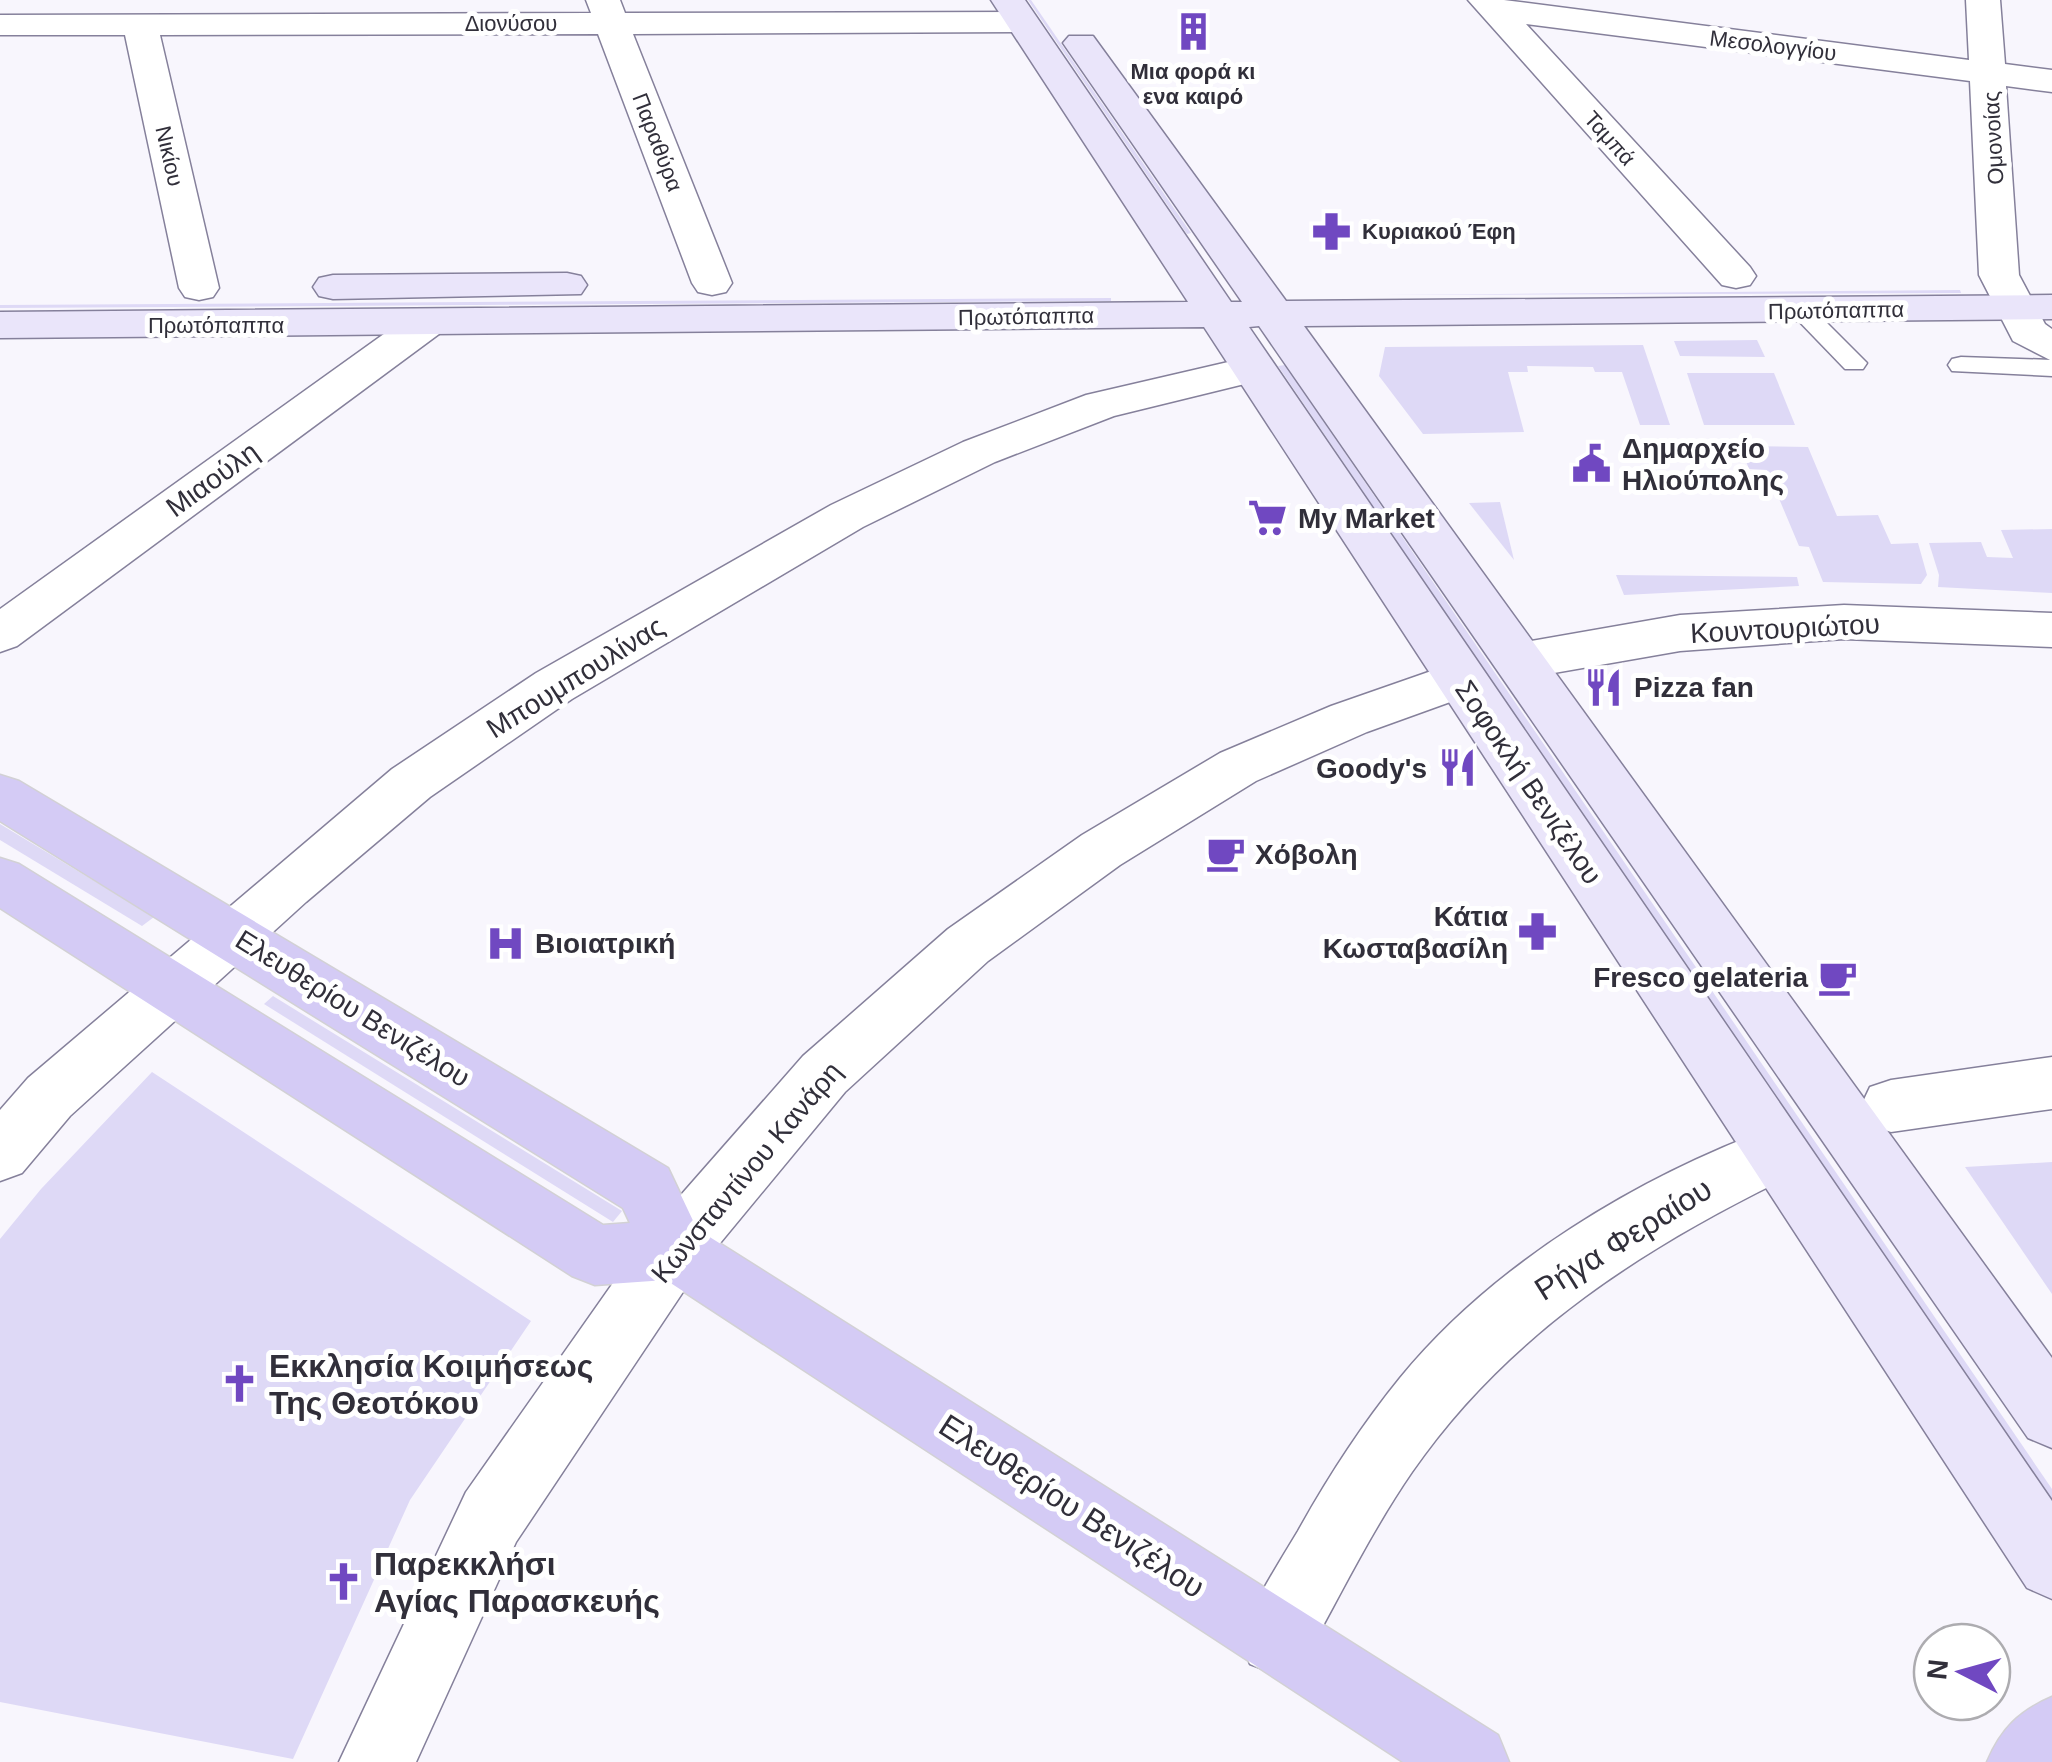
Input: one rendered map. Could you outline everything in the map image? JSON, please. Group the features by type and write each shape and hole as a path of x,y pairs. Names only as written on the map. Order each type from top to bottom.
{"main road":[{"name":"Ελευθερίου Βενιζέλου","path":"0,794 646,1188 674,1250 1471,1762"},
{"path":"0,880 595,1255 674,1250"},
{"path":"2025,1762 2052,1735"}],"street":[{"name":"Ομονοίας","path":"1983,0 1989,73 2022,296"},
{"name":"Μεσολογγίου","path":"1489,5 2052,81"},
{"name":"Ταμπά","path":"1489,5 1736,276"},
{"name":"Διονύσου","path":"0,25 608,11 1027,7"},
{"path":"1027,7 1262,298 2052,1416"},
{"name":"Σοφοκλή Βενιζέλου","path":"1027,7 1207,298 2052,1564"},
{"name":"Παραθύρα","path":"608,11 712,284"},
{"name":"Νικίου","path":"140,24 200,288"},
{"name":"Πρωτόπαππα","path":"0,288 712,284 1802,312 2022,296 2052,275"},
{"name":"Πρωτόπαππα","path":"1262,298 1736,276 2022,296"},
{"path":"2022,296 2028,332 2052,348"},
{"name":"Πρωτόπαππα","path":"0,325 424,324 1207,298"},
{"name":"Μιαούλη","path":"0,634 424,324"},
{"name":"Μπουμπουλίνας","path":"0,1154 49,1098 232,932 410,784 522,708 847,516 980,452 1101,405 1254,369"},
{"name":"Κουντουριώτου","path":"1520,661 1680,633 1844,622 2052,630"},
{"name":"Κωνσταντίνου Κανάρη","path":"376,1762 491,1517 674,1250 824,1074 968,945 1101,850 1238,767 1460,678"},
{"path":"1892,1106 2052,1083"},
{"name":"Ρήγα Φεραίου","path":"1276,1638 1389,1447 1454,1367 1524,1301 1602,1244 1709,1183 1777,1153"}],"lane":[{"path":"1802,312 1813,326 1843,345 1854,362"},
{"path":"1961,366 2052,368"}],"shaded area":[{"path":"1031,0 1191,233 1187,234"},
{"path":"1960,290 1961,293 1384,295"},
{"path":"1111,301 0,308 0,305"},
{"path":"1757,340 1765,357 1680,356 1674,341"},
{"path":"1643,345 1670,425 1640,425 1622,372 1595,372 1593,367 1527,366 1528,372 1508,372 1524,432 1423,434 1379,376 1385,347"},
{"path":"1285,365 2052,1489 2052,1507 1278,366"},
{"path":"1687,373 1774,373 1795,425 1704,425"},
{"path":"1740,446 1808,447 1837,516 1878,515 1891,544 1918,543 1927,575 1921,584 1823,582 1809,547 1799,546 1767,470 1749,469"},
{"path":"1500,502 1514,560 1469,503"},
{"path":"2052,529 2052,593 1938,587 1939,575 1929,543 1981,542 1987,557 2013,558 2001,530"},
{"path":"1616,575 1797,577 1799,586 1624,595"},
{"path":"0,824 154,917 142,926 0,840"},
{"path":"273,996 622,1211 613,1222 264,1004"},
{"path":"152,1072 531,1321 410,1500 293,1759 0,1702 0,1239 41,1189"},
{"path":"2052,1162 2052,1294 1965,1167"}],"place":[{"name":"Μια φορά κι ενα καιρό","path":"1193,32"},
{"name":"Κυριακού Έφη","path":"1332,231"},
{"name":"Δημαρχείο Ηλιούπολης","path":"1592,464"},
{"name":"My Market","path":"1268,518"},
{"name":"Pizza fan","path":"1604,687"},
{"name":"Goody's","path":"1457,768"},
{"name":"Χόβολη","path":"1225,854"},
{"name":"Κάτια Κωσταβασίλη","path":"1538,932"},
{"name":"Βιοιατρική","path":"505,943"},
{"name":"Fresco gelateria","path":"1838,977"},
{"name":"Εκκλησία Κοιμήσεως Της Θεοτόκου","path":"239,1384"},
{"name":"Παρεκκλήσι Αγίας Παρασκευής","path":"344,1582"}]}
